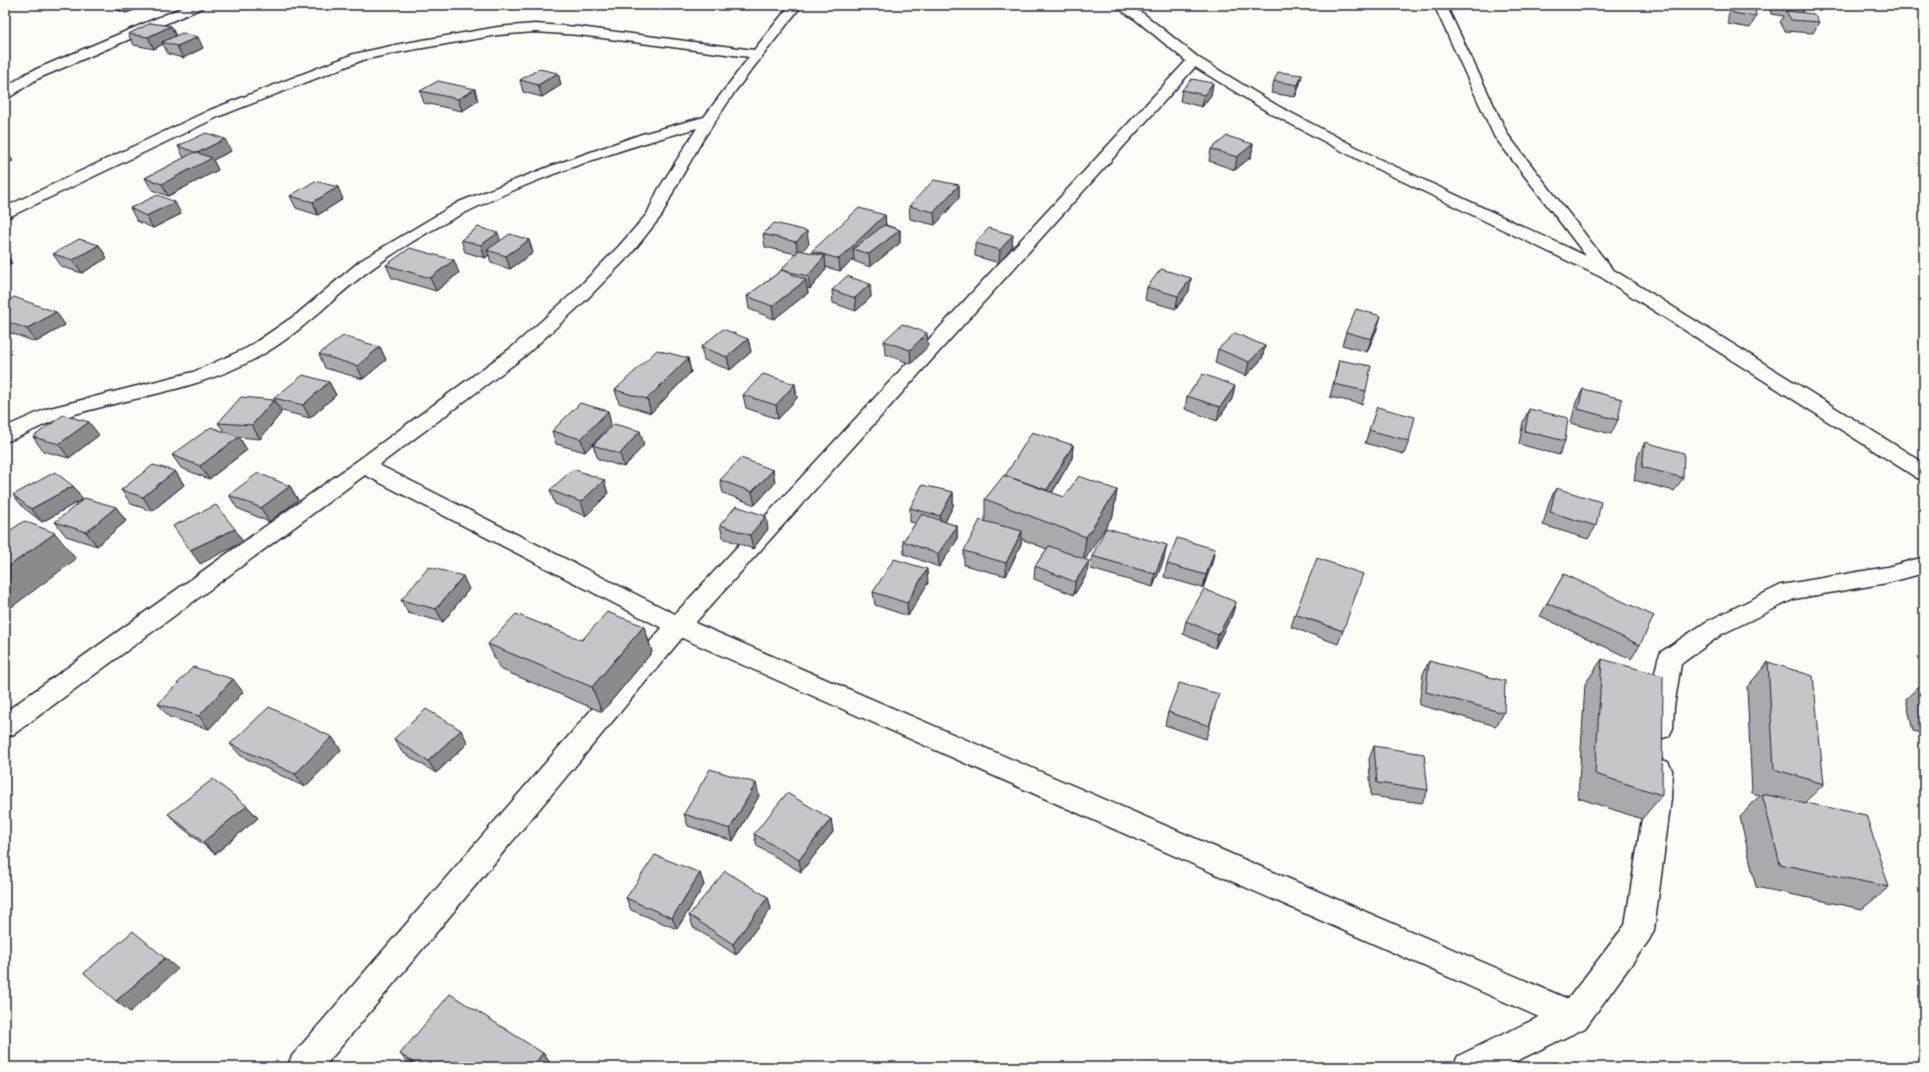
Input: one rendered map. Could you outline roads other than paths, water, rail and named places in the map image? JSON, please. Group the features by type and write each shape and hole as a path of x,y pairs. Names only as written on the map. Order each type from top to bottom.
{"street":[{"path":"5,94 32,76 198,5"},
{"path":"5,726 364,466 518,352 580,296 625,250 654,215 673,178 709,120 731,88 796,5"},
{"path":"1119,5 1140,17 1194,61 1273,110 1365,157 1607,273 1924,473"},
{"path":"1440,5 1501,136 1607,273"},
{"path":"5,213 215,113 359,57 400,48 498,31 535,28 579,31 757,54"},
{"path":"303,1067 678,626 1194,61"},
{"path":"5,435 53,414 123,394 199,377 254,352 303,318 366,265 465,205 556,169 647,137 709,120"},
{"path":"364,466 678,626 1574,1017"},
{"path":"1469,1067 1574,1017 1639,930 1658,799 1661,707 1670,659 1714,628 1789,591 1887,575 1924,565"}]}
